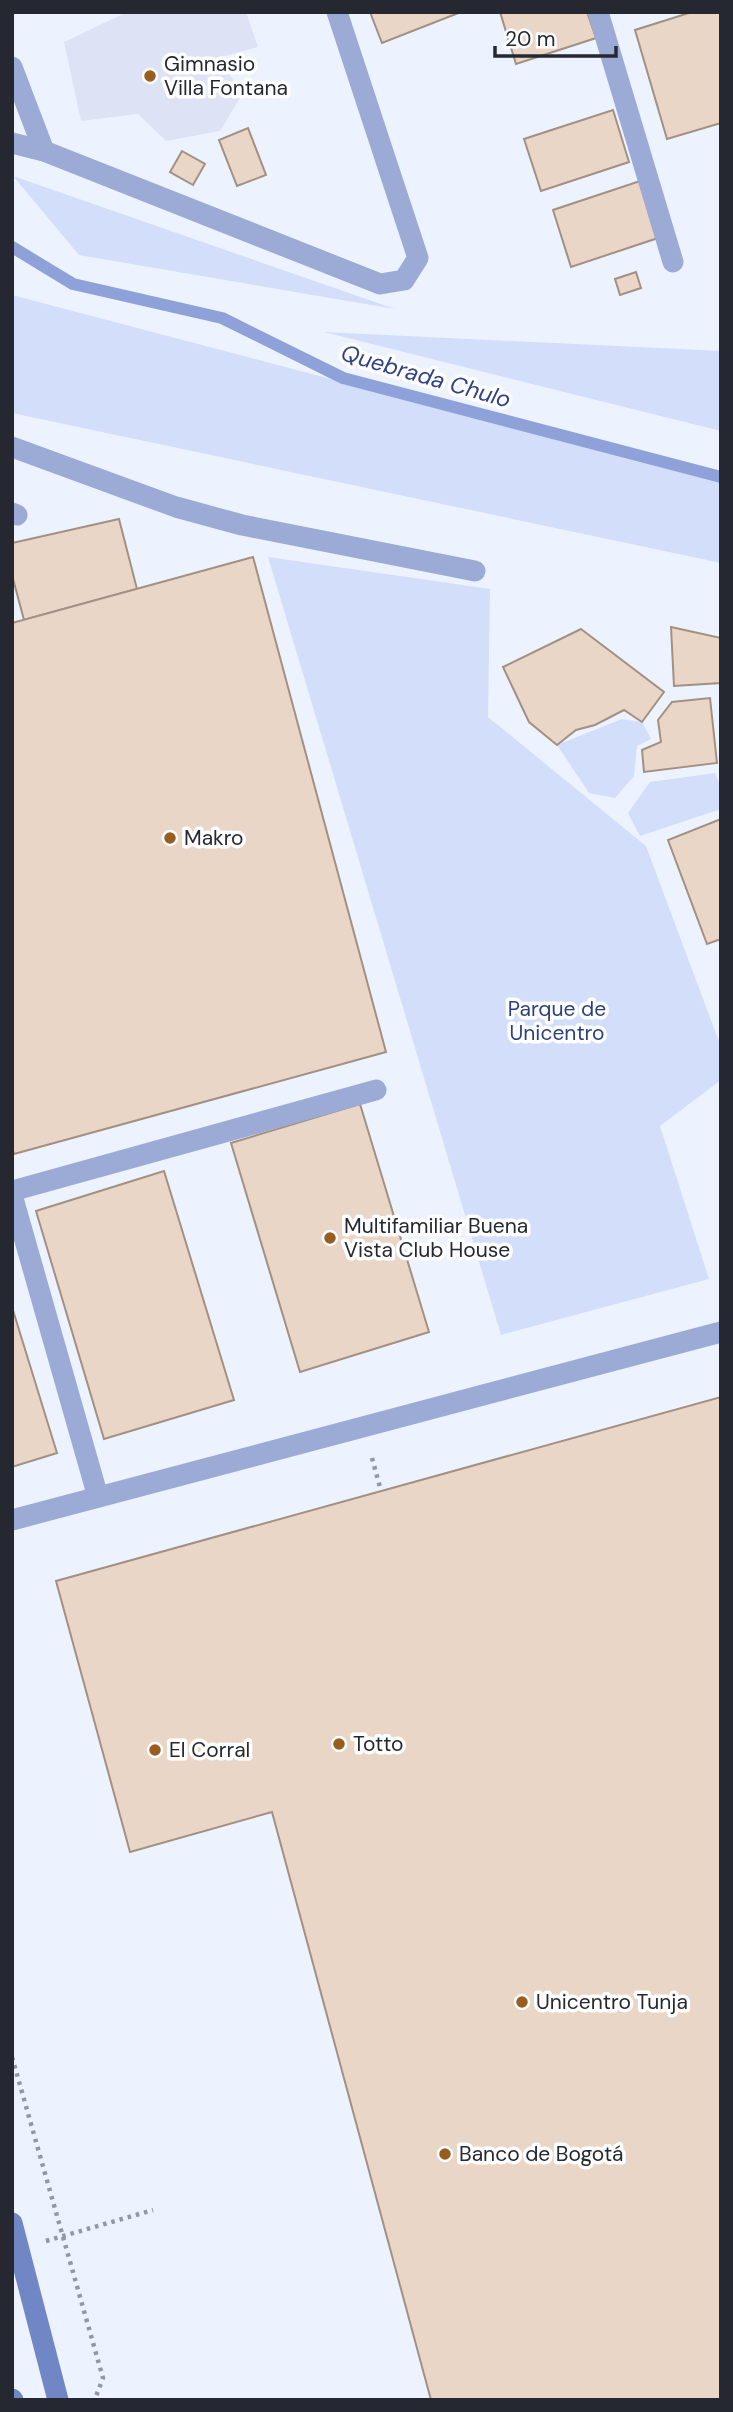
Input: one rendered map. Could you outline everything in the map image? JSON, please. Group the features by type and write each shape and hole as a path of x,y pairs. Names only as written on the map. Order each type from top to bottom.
{"main road":[{"path":"12,2223 58,2400"}],"street":[{"path":"12,144 44,151 380,284 404,279 418,258 337,12"},
{"path":"598,12 673,262"},
{"path":"12,67 44,151"},
{"path":"12,447 176,507 475,570"},
{"path":"98,1497 12,1193 376,1090"},
{"path":"12,1520 721,1332"}],"path":[{"path":"12,2057 103,2378 95,2399"},
{"path":"19,2248 153,2210"}],"shaded area":[{"name":"Gimnasio Villa Fontana","path":"127,12 246,12 258,47 217,58 243,93 220,131 166,141 138,114 81,121 64,42"}],"green space":[{"path":"13,176 395,309 79,255"},
{"path":"12,295 721,482 721,563 12,413"},
{"path":"324,332 721,351 721,431"},
{"name":"Parque de Unicentro","path":"268,557 490,589 488,717 646,846 721,1047 721,1080 660,1126 709,1279 501,1335"},
{"path":"622,719 642,722 651,739 637,746 634,776 615,798 589,793 557,745"},
{"path":"715,773 721,787 721,809 640,836 628,813 650,782"}],"building":[{"path":"370,12 461,12 382,43"},
{"path":"500,12 587,12 596,38 516,64"},
{"path":"692,12 721,12 721,123 667,139 635,30"},
{"path":"613,110 629,162 541,191 524,139"},
{"path":"248,128 266,175 237,186 219,140"},
{"path":"182,151 205,164 193,185 170,172"},
{"path":"640,181 658,238 571,267 553,210"},
{"path":"636,272 641,288 620,295 615,279"},
{"path":"119,519 137,589 24,620 12,575 12,543"},
{"name":"Makro","path":"253,557 386,1052 14,1154 12,623"},
{"path":"671,627 721,638 721,683 674,686"},
{"path":"581,629 664,692 642,722 624,710 595,725 576,730 557,745 529,722 503,667"},
{"path":"710,698 717,763 644,772 642,750 661,742 658,720 672,702"},
{"path":"721,819 721,939 707,944 668,840"},
{"name":"Multifamiliar Buena Vista Club House","path":"360,1104 429,1332 300,1372 231,1143"},
{"path":"164,1171 234,1400 104,1439 36,1211"},
{"path":"12,1307 57,1453 12,1467"},
{"name":"Unicentro Tunja","path":"721,1397 721,2400 431,2400 272,1812 130,1852 56,1581"}],"waterway":[{"name":"Quebrada Chulo","path":"12,247 73,284 222,318 343,378 721,477"}],"place":[{"name":"Gimnasio Villa Fontana","path":"150,76"},
{"name":"Makro","path":"170,838"},
{"name":"Multifamiliar Buena Vista Club House","path":"330,1238"},
{"name":"Totto","path":"339,1744"},
{"name":"El Corral","path":"155,1750"},
{"name":"Unicentro Tunja","path":"522,2002"},
{"name":"Banco de Bogotá","path":"445,2154"}]}
